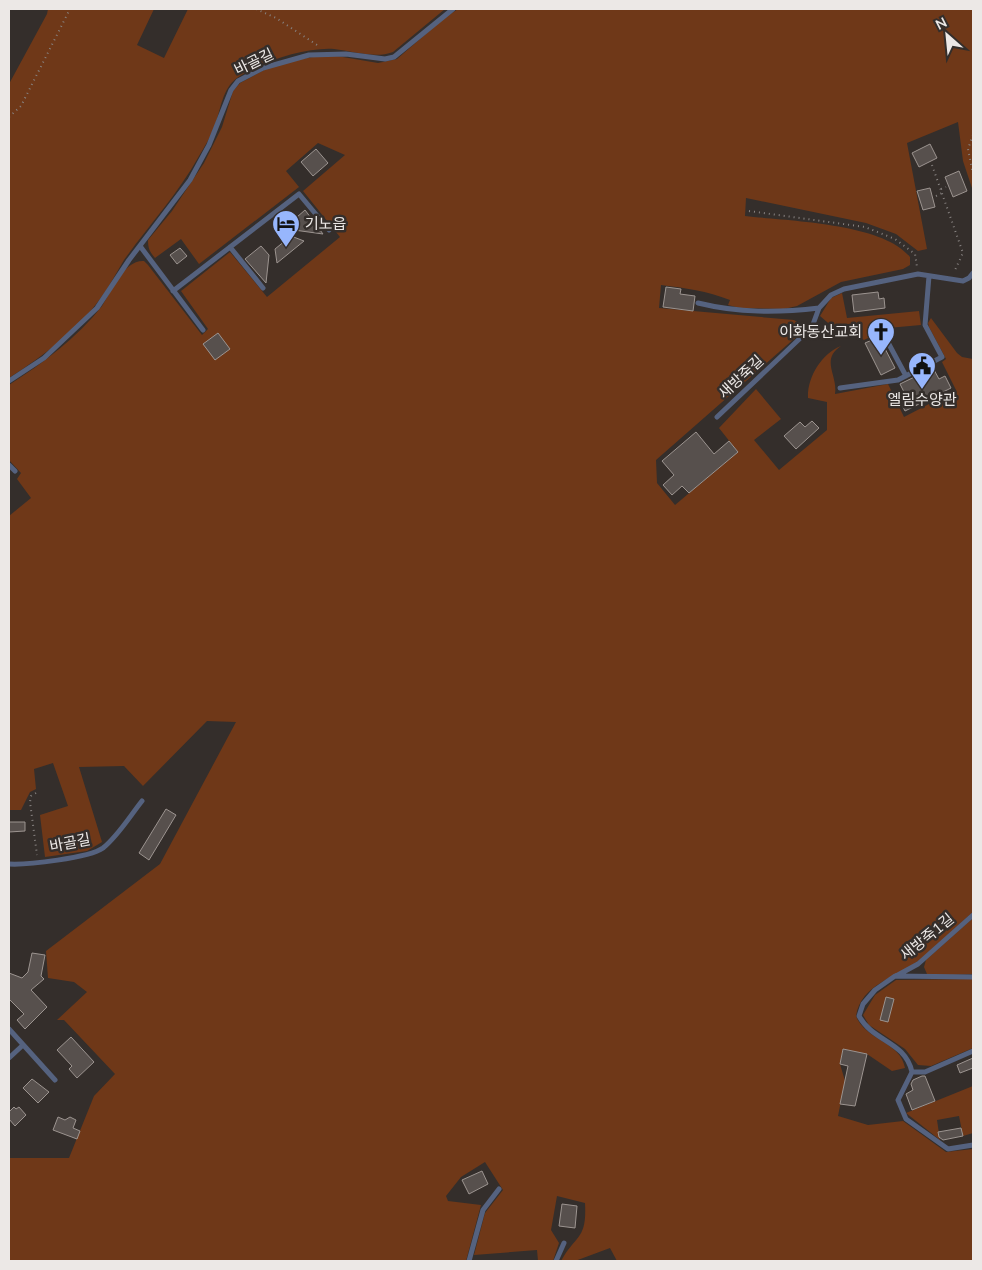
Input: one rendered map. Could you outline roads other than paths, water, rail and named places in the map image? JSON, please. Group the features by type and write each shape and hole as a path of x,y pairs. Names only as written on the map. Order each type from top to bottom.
{"lane":[{"name":"바골길","path":"9,381 44,358 97,308 140,246 169,210 200,163 218,126 231,90 238,81 278,62 328,52 375,59 394,57 453,9"},
{"path":"174,290 299,194 329,230"},
{"path":"140,246 203,330"},
{"path":"230,247 263,288"},
{"name":"새방죽길","path":"717,417 812,327 819,308 831,295 844,289 918,274 963,281 973,273"},
{"path":"840,388 898,380 942,357 925,325 929,276"},
{"path":"698,303 742,312 785,312 819,308"},
{"path":"884,335 906,376"},
{"path":"9,465 15,471"},
{"name":"바골길","path":"9,864 38,862 99,851 108,844 142,801"},
{"name":"새방죽1길","path":"912,1072 909,1060 902,1052 870,1030 860,1016 863,1004 875,990 918,964 973,915"},
{"name":"새방죽1길","path":"896,976 973,977"},
{"path":"9,1028 55,1080"},
{"path":"9,1058 23,1045"},
{"path":"973,1052 925,1072 912,1072 898,1100 906,1119 948,1149 973,1145"},
{"path":"469,1261 483,1210 499,1189"},
{"path":"556,1261 564,1243"}],"place":[{"name":"기노읍","path":"286,248"},
{"name":"이화동산교회","path":"881,356"},
{"name":"엘림수양관","path":"922,390"}]}
